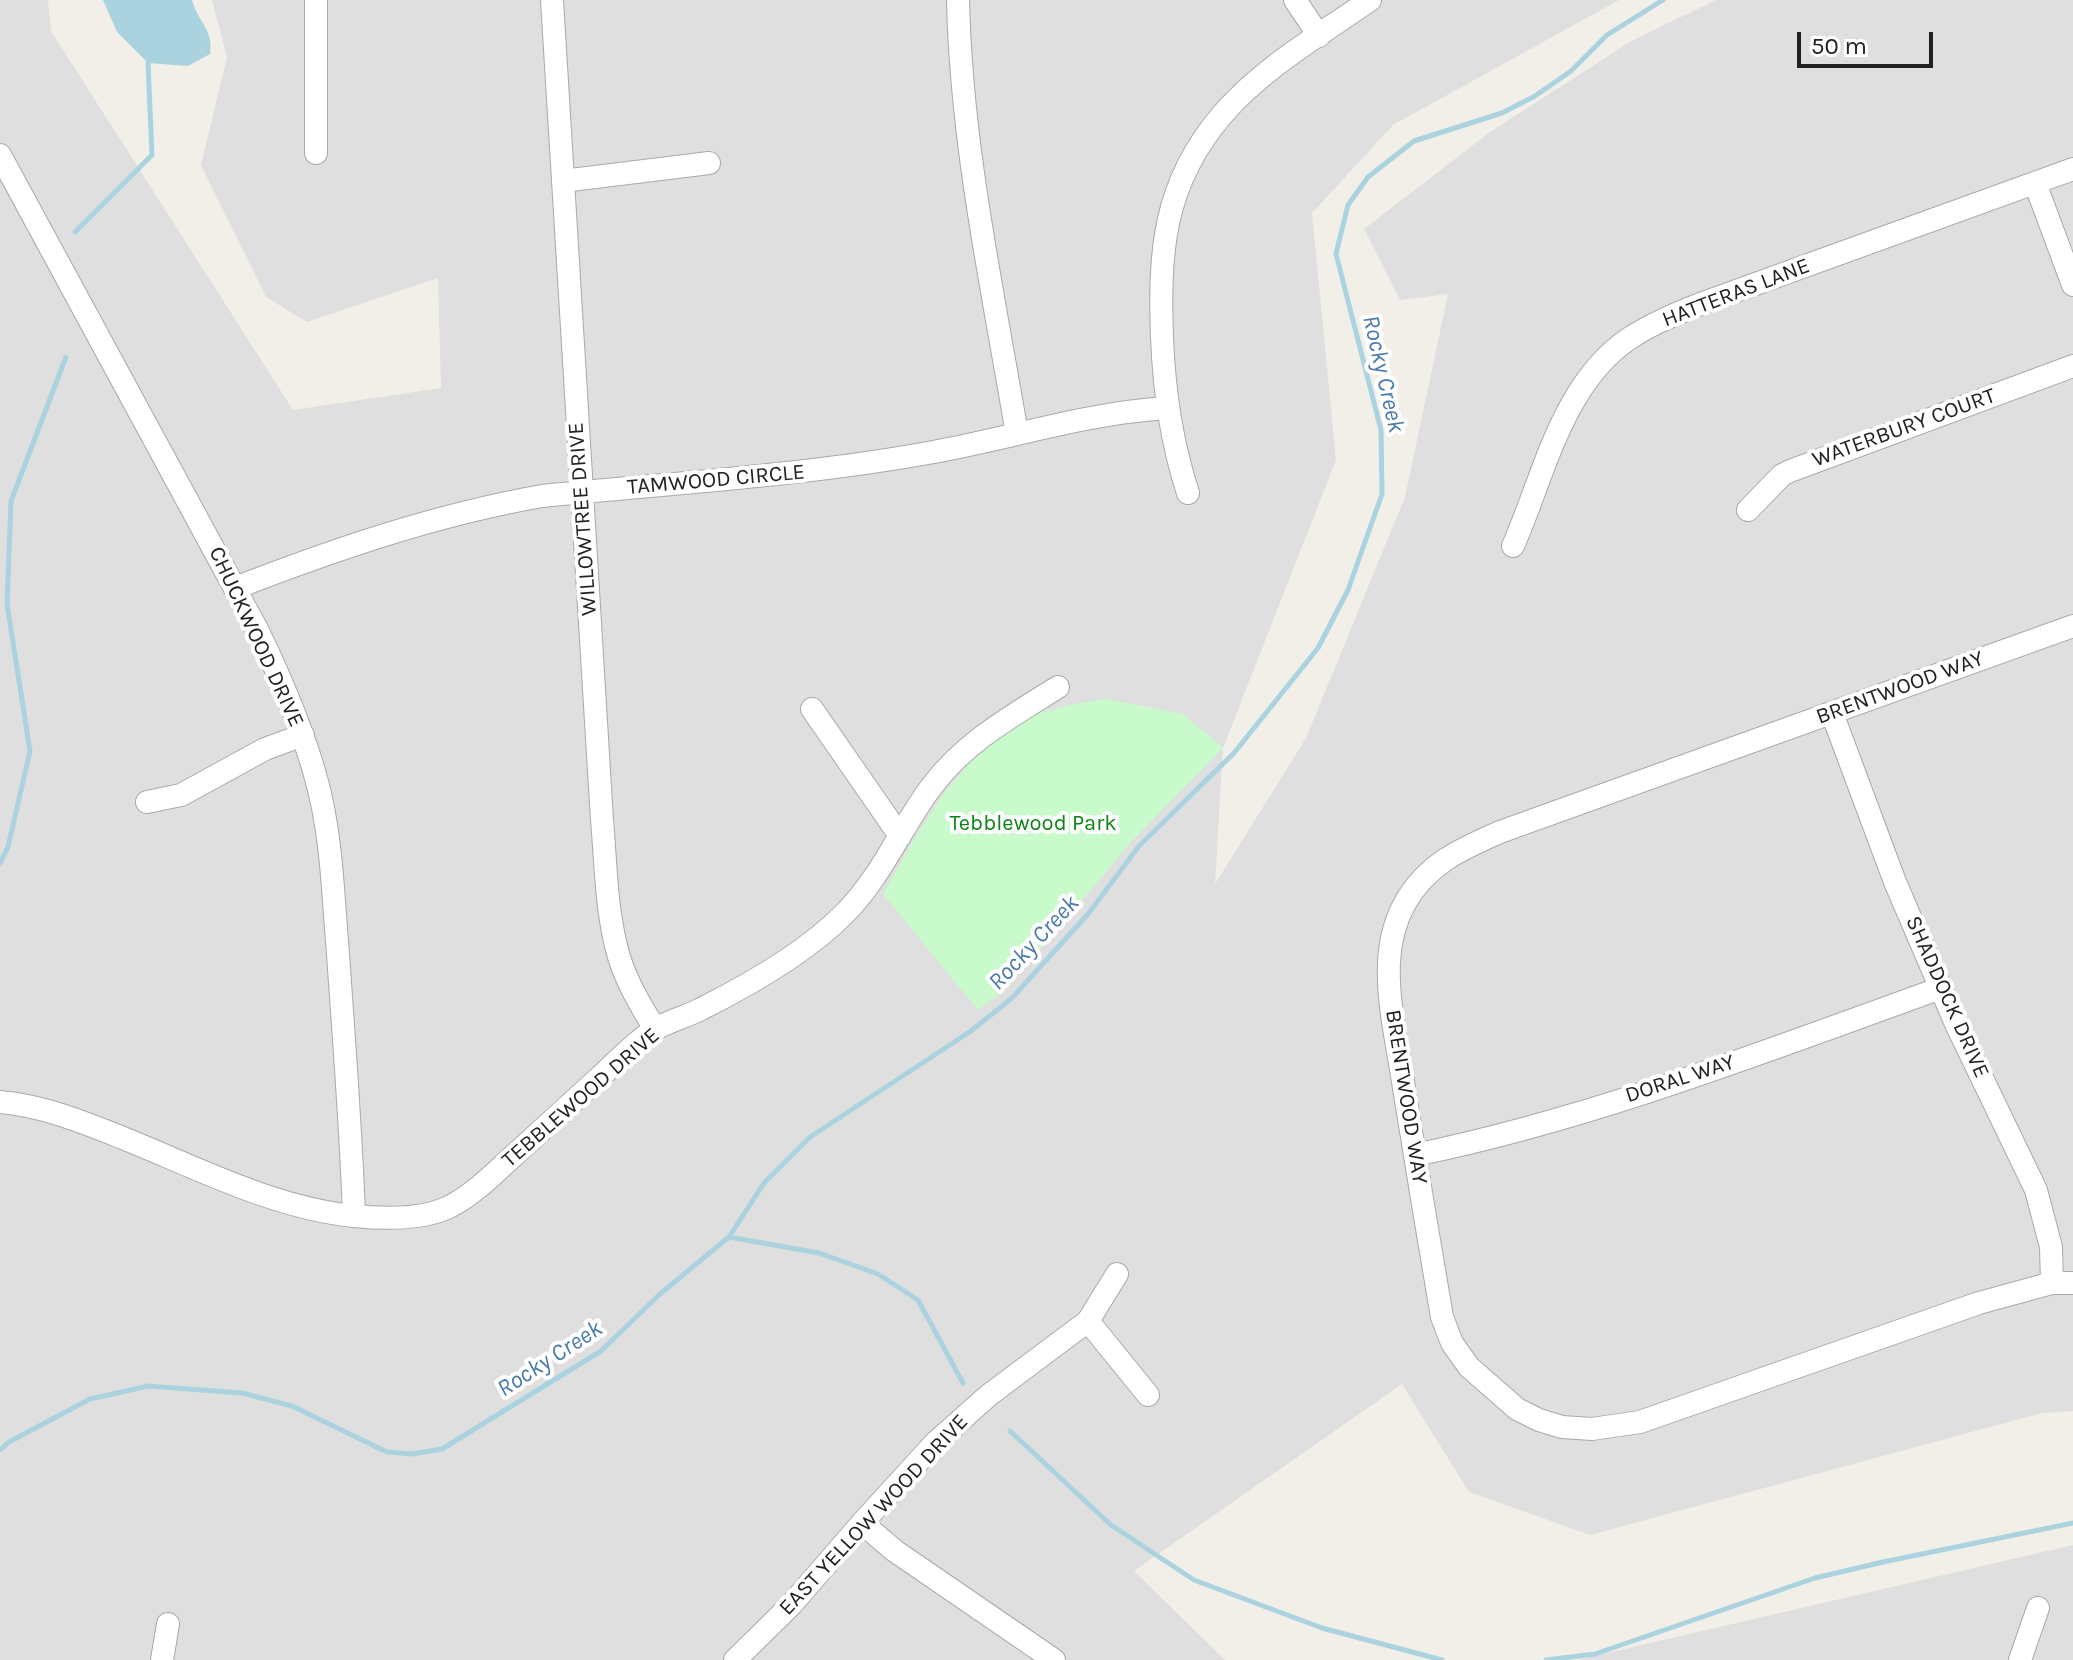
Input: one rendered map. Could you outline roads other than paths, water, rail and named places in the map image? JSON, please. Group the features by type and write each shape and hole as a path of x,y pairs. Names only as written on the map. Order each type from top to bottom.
{"street":[{"path":"316,0 316,153"},
{"name":"WILLOWTREE DRIVE","path":"552,0 602,820 612,927 619,957 634,994 655,1029"},
{"path":"958,0 973,168 1017,434"},
{"path":"1295,0 1319,36"},
{"path":"1188,493 1174,450 1167,408 1161,268 1165,232 1179,186 1208,133 1237,98 1370,0"},
{"name":"CHUCKWOOD DRIVE","path":"0,155 235,588 282,683 303,735 317,780 332,873 351,1128 354,1216"},
{"path":"563,181 709,163"},
{"name":"HATTERAS LANE","path":"1513,546 1567,414 1594,372 1629,338 1703,303 2073,169"},
{"path":"2035,183 2073,285"},
{"name":"WATERBURY COURT","path":"1748,510 1782,475 1790,471 2073,366"},
{"name":"TAMWOOD CIRCLE","path":"235,588 335,549 413,524 509,502 582,492 821,470 931,453 1129,410 1167,408"},
{"name":"BRENTWOOD WAY","path":"2063,1283 1979,1303 1640,1422 1592,1429 1562,1427 1539,1420 1517,1409 1469,1367 1452,1343 1442,1317 1395,1032 1389,961 1401,913 1420,881 1457,851 1500,832 2073,626"},
{"name":"TEBBLEWOOD DRIVE","path":"0,1102 73,1118 278,1199 354,1216 425,1215 446,1208 464,1198 655,1029 702,1009 824,934 865,891 930,789 959,756 999,723 1058,687"},
{"path":"812,709 900,836"},
{"name":"SHADDOCK DRIVE","path":"1832,713 1895,882 2036,1190 2063,1283"},
{"path":"147,802 181,795 265,749 303,735"},
{"name":"DORAL WAY","path":"1415,1155 1521,1129 1726,1066 1941,988"},
{"name":"EAST YELLOW WOOD DRIVE","path":"735,1660 791,1605 862,1523 962,1418 1088,1321 1117,1274"},
{"path":"1088,1321 1148,1395"},
{"path":"862,1523 895,1551 1054,1660"},
{"path":"2020,1660 2038,1608"},
{"path":"162,1660 168,1624"}],"water":[{"path":"103,0 192,0 208,32 210,54 188,66 148,63 117,32"}],"waterway":[{"name":"Rocky Creek","path":"0,1450 9,1442 90,1399 148,1386 242,1393 292,1406 387,1452 412,1454 442,1449 601,1351 660,1294 729,1237 764,1183 810,1137 971,1031 1012,998 1088,914 1139,846 1234,753 1318,648 1348,590 1382,494 1381,430 1336,254 1348,205 1368,177 1414,141 1502,113 1535,96 1571,71 1607,35 1663,0"},
{"path":"75,232 152,155 148,63"},
{"path":"0,863 8,847 30,751 7,604 11,501 66,357"},
{"path":"729,1237 819,1253 878,1274 918,1300 963,1383"},
{"path":"1010,1431 1111,1525 1194,1580 1322,1628 1442,1660"},
{"path":"1546,1660 1595,1654 1815,1578 2073,1523"}],"park label":[{"name":"Tebblewood Park","path":"1033,824"}]}
